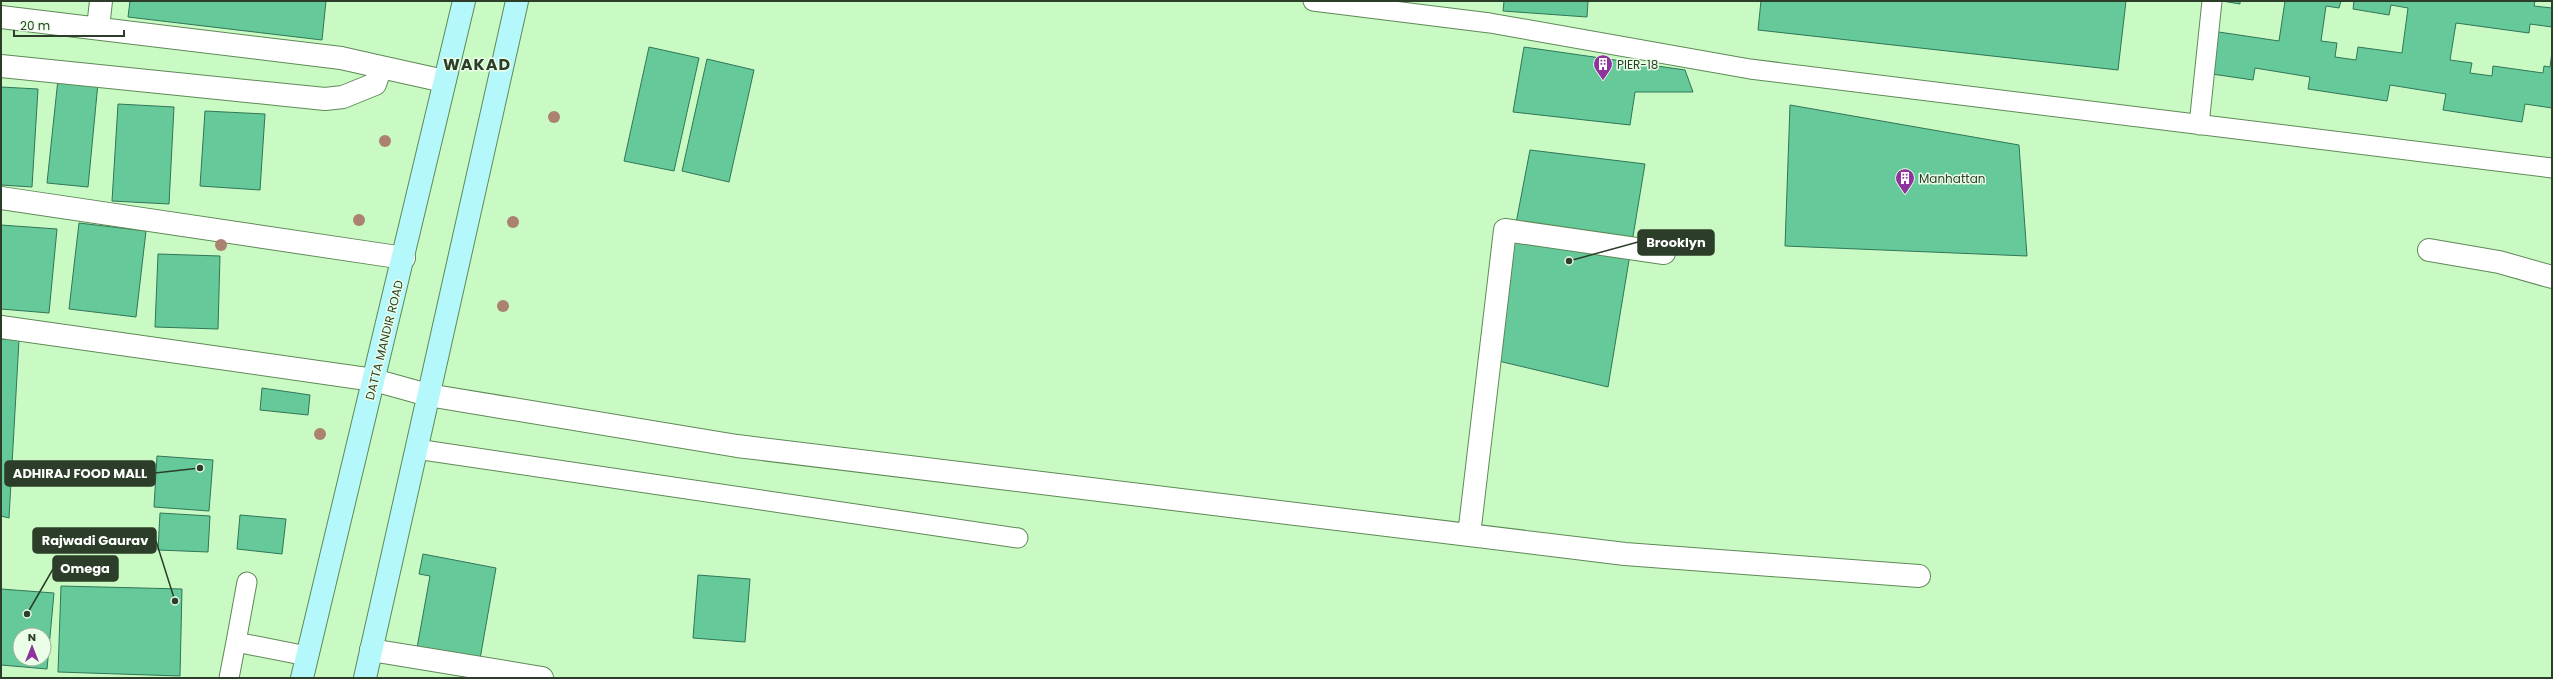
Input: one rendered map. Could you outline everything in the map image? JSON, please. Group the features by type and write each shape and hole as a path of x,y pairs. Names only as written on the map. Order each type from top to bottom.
{"main road":[{"name":"DATTA MANDIR ROAD","path":"302,678 404,258 444,81 464,1"},
{"path":"365,678 517,1"}],"street":[{"path":"98,28 101,1"},
{"path":"1,17 341,58 444,81"},
{"path":"1,66 325,99 343,96 375,84 381,67"},
{"path":"1,198 404,258"},
{"path":"1469,535 1505,230 1664,253"},
{"path":"2429,250 2499,262 2552,277"},
{"path":"1,327 374,380 428,395 737,446 1624,554 1919,576"},
{"path":"371,650 542,678"}],"lane":[{"path":"1313,1 1490,23 1750,69 2552,168"},
{"path":"2199,124 2212,1"},
{"path":"416,449 1018,538"},
{"path":"229,678 247,582"},
{"path":"236,642 307,656"}],"building":[{"path":"130,1 326,1 322,40 128,17"},
{"path":"1504,1 1588,1 1587,17 1503,11"},
{"path":"1761,1 2126,1 2118,70 1758,30"},
{"path":"2222,1 2240,1 2240,4"},
{"path":"2285,1 2341,1 2339,8 2326,6 2321,41 2337,43 2335,57 2356,60 2358,47 2402,53 2408,8 2391,5 2389,15 2353,9 2354,1 2535,1 2534,6 2552,8 2552,27 2530,24 2529,33 2456,23 2450,60 2472,63 2470,73 2492,76 2493,66 2543,73 2544,66 2550,67 2552,52 2552,108 2525,104 2522,122 2443,110 2446,94 2390,85 2387,101 2308,89 2310,77 2255,68 2253,80 2205,73 2212,31 2279,41"},
{"path":"649,47 699,58 674,171 624,161"},
{"name":"PIER-18","path":"1524,47 1685,70 1693,92 1635,92 1630,125 1513,112"},
{"path":"707,59 754,70 729,182 682,171"},
{"path":"58,79 98,83 88,187 47,183"},
{"path":"1,87 38,89 32,187 1,185"},
{"path":"118,104 174,107 169,204 112,201"},
{"name":"Manhattan","path":"1790,105 2019,145 2027,256 1785,246"},
{"path":"205,111 265,114 260,190 200,186"},
{"path":"1530,150 1645,164 1608,387 1490,359"},
{"path":"79,223 146,231 136,317 69,309"},
{"path":"1,225 57,229 49,313 1,309"},
{"path":"158,254 220,256 218,329 155,327"},
{"path":"1,339 19,340 9,518 1,516"},
{"path":"262,388 310,395 308,415 260,410"},
{"path":"157,456 213,460 209,511 154,507"},
{"path":"160,513 210,516 208,552 158,550"},
{"path":"240,515 286,519 282,554 237,549"},
{"path":"423,554 496,568 480,659 417,648 430,576 419,574"},
{"path":"698,575 750,579 745,642 693,638"},
{"path":"61,586 182,589 180,676 58,672"},
{"path":"1,589 54,593 51,627 12,627 12,666 1,665"},
{"path":"24,667 47,667 47,669"}],"place":[{"name":"PIER-18","path":"1603,81"},
{"name":"Manhattan","path":"1905,195"},
{"name":"Brooklyn","path":"1569,261"},
{"name":"ADHIRAJ FOOD MALL","path":"200,468"},
{"name":"Rajwadi Gaurav","path":"175,601"},
{"name":"Omega","path":"27,614"}],"district":[{"name":"WAKAD","path":"477,64"}]}
